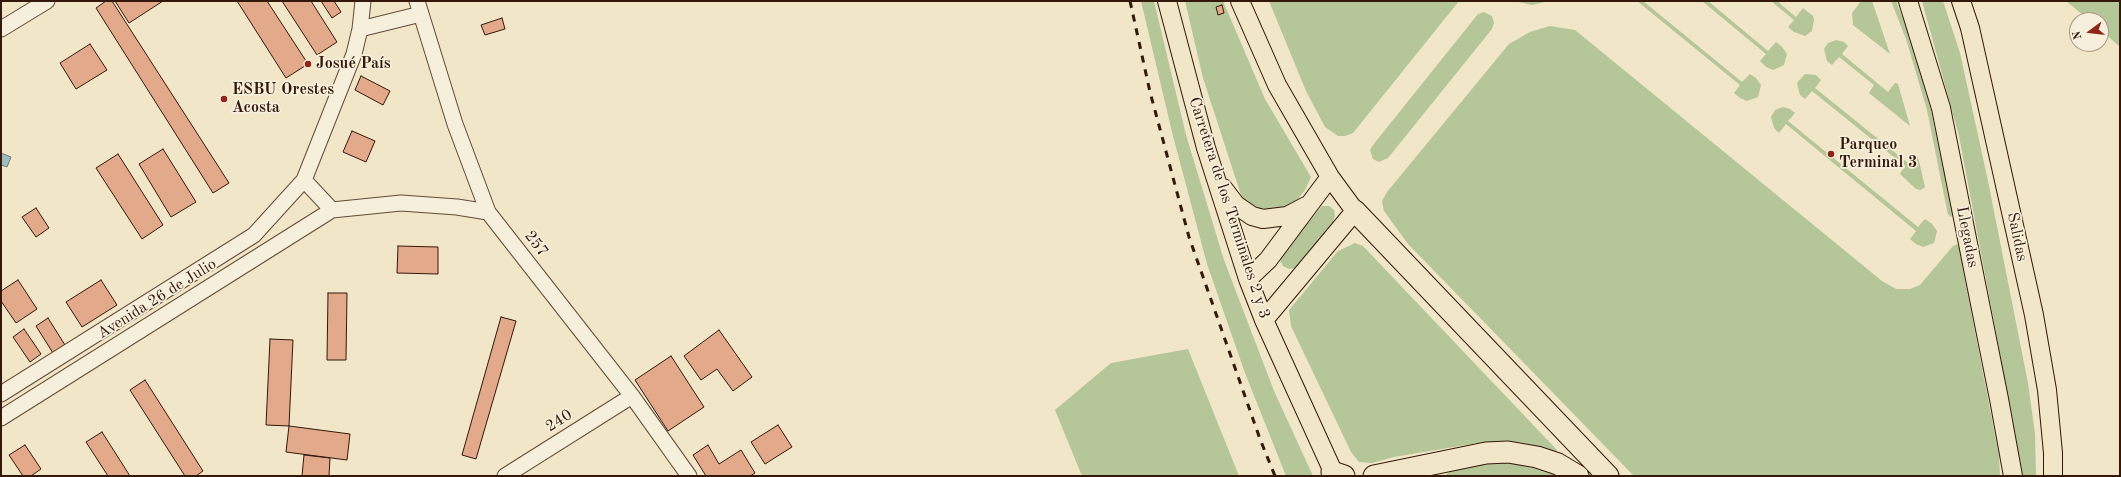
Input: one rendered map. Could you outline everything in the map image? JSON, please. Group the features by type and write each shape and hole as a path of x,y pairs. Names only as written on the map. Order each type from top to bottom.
{"highway":[{"path":"1355,211 1608,476"},
{"path":"1374,476 1456,458 1486,453 1508,452 1537,457 1558,464 1578,476"},
{"path":"1431,476 1456,458"}],"main road":[{"name":"Carretera de los Terminales 2 y 3","path":"1167,1 1215,176 1248,279 1264,320 1337,475"},
{"path":"1240,1 1277,85 1330,177 1355,211 1264,320"},
{"name":"Llegadas","path":"1908,1 1941,108 2000,399 2013,476"},
{"name":"Salidas","path":"1961,1 1970,28 1999,151 2034,314 2047,390 2053,453 2053,476"},
{"path":"1215,176 1236,205 1252,216 1263,219 1287,216 1310,204"},
{"path":"1248,279 1268,260 1330,177"}],"street":[{"path":"1,29 48,1"},
{"name":"Avenida 26 de Julio","path":"1,394 254,235 304,180 354,54 360,29 363,1"},
{"path":"360,29 419,8"},
{"name":"257","path":"419,8 455,124 488,212 632,396 688,476"},
{"path":"304,180 332,210"},
{"name":"Avenida 26 de Julio","path":"1,418 332,210 401,203 457,207 488,212"},
{"name":"240","path":"505,476 632,396"}],"green space":[{"path":"1141,1 1154,1 1186,135 1224,260 1274,391 1313,476 1286,476 1245,373 1207,264 1173,136"},
{"path":"1185,1 1223,1 1265,99 1311,177 1305,190 1294,204 1271,215 1247,204 1241,195 1203,78"},
{"path":"1269,1 1459,1 1353,133 1345,136 1338,136 1325,127 1306,91"},
{"path":"1514,1 1549,1 1532,5"},
{"path":"1637,1 1643,1 1742,82 1750,74 1756,78 1761,85 1758,97 1747,101 1740,98 1734,93 1740,85"},
{"path":"1702,1 1708,1 1768,51 1776,42 1787,54 1784,65 1773,70 1766,67 1760,61 1766,54"},
{"path":"1771,1 1777,1 1796,17 1803,8 1813,16 1814,20 1812,31 1805,36 1794,32 1788,27 1794,20"},
{"path":"1861,1 1872,1 1890,54 1853,25 1852,13"},
{"path":"1891,1 1896,1 1911,39 1931,110 1953,214 1951,217 1948,215 1927,110 1906,39"},
{"path":"1922,1 1943,1 1960,53 1988,181 2028,383 2035,434 2036,476 2023,476 1959,136"},
{"path":"2066,1 2120,1 2120,47 2109,37 2109,12 2079,12"},
{"path":"1484,12 1492,16 1494,23 1492,29 1388,158 1379,162 1373,159 1370,150 1373,145 1478,14"},
{"path":"1550,26 1575,30 1882,281 1896,289 1910,289 1920,285 1953,246 1957,244 1959,247 1999,456 2000,476 1634,476 1408,244 1384,211 1382,201 1387,192 1509,44 1530,32"},
{"path":"1836,40 1844,42 1848,46 1842,54 1888,92 1895,83 1898,84 1910,126 1869,93 1874,85 1839,57 1832,65 1827,61 1824,49 1828,43"},
{"path":"1805,74 1816,75 1821,80 1815,88 1908,163 1914,156 1918,157 1925,187 1921,190 1916,189 1900,174 1905,166 1812,91 1805,99 1800,95 1797,83"},
{"path":"1783,107 1790,109 1795,113 1788,121 1918,227 1925,219 1932,224 1937,231 1934,243 1923,247 1916,244 1910,239 1916,231 1786,124 1779,133 1774,128 1771,117 1775,110"},
{"path":"1322,206 1329,206 1334,210 1335,216 1333,222 1295,268 1289,269 1283,266 1280,260 1282,254"},
{"path":"1355,243 1363,246 1557,450 1555,453 1508,442 1484,442 1394,457 1372,463 1359,462 1351,452 1291,326 1289,310 1338,251"},
{"path":"1188,349 1239,476 1082,476 1055,410 1111,363"},
{"path":"1487,462 1506,462 1558,476 1444,476 1451,471"}],"water":[{"path":"1,153 11,157 7,167 1,165"}],"building":[{"path":"106,1 112,1 229,183 213,193 96,8"},
{"path":"115,1 163,1 129,23"},
{"path":"237,1 267,1 308,64 286,78"},
{"path":"282,1 311,1 337,42 317,55"},
{"path":"321,1 334,1 341,12 332,18"},
{"path":"1222,5 1224,13 1218,15 1216,7"},
{"path":"502,18 505,29 485,35 481,25"},
{"path":"90,44 107,70 76,89 60,63"},
{"path":"361,76 390,91 383,105 355,90"},
{"path":"352,131 375,141 366,162 343,152"},
{"path":"163,149 196,202 171,217 139,164"},
{"path":"118,154 163,225 142,239 96,168"},
{"path":"36,208 49,228 36,237 22,217"},
{"path":"398,246 438,247 438,274 397,273"},
{"path":"18,280 37,309 16,323 1,301 1,291"},
{"path":"101,280 117,305 82,327 66,302"},
{"path":"328,293 347,293 346,360 327,360"},
{"path":"501,317 516,321 476,459 462,455"},
{"path":"48,318 65,345 53,353 36,326"},
{"path":"24,329 41,354 30,362 13,337"},
{"path":"719,330 752,377 733,391 717,369 701,380 684,356"},
{"path":"270,339 293,340 289,426 266,425"},
{"path":"671,356 704,407 668,431 635,380"},
{"path":"145,380 203,471 196,476 185,476 130,390"},
{"path":"778,425 792,447 765,464 751,442"},
{"path":"289,426 350,434 347,460 286,452"},
{"path":"102,432 130,476 108,476 86,442"},
{"path":"25,445 41,469 31,476 23,476 9,455"},
{"path":"708,445 719,464 741,450 755,473 750,476 706,476 693,455"},
{"path":"304,455 330,458 329,476 302,476"}],"railway":[{"path":"1130,1 1150,92 1189,237 1260,439 1275,476"}],"place":[{"name":"Josué País","path":"308,64"},
{"name":"ESBU Orestes Acosta","path":"224,99"},
{"name":"Parqueo Terminal 3","path":"1831,154"}]}
